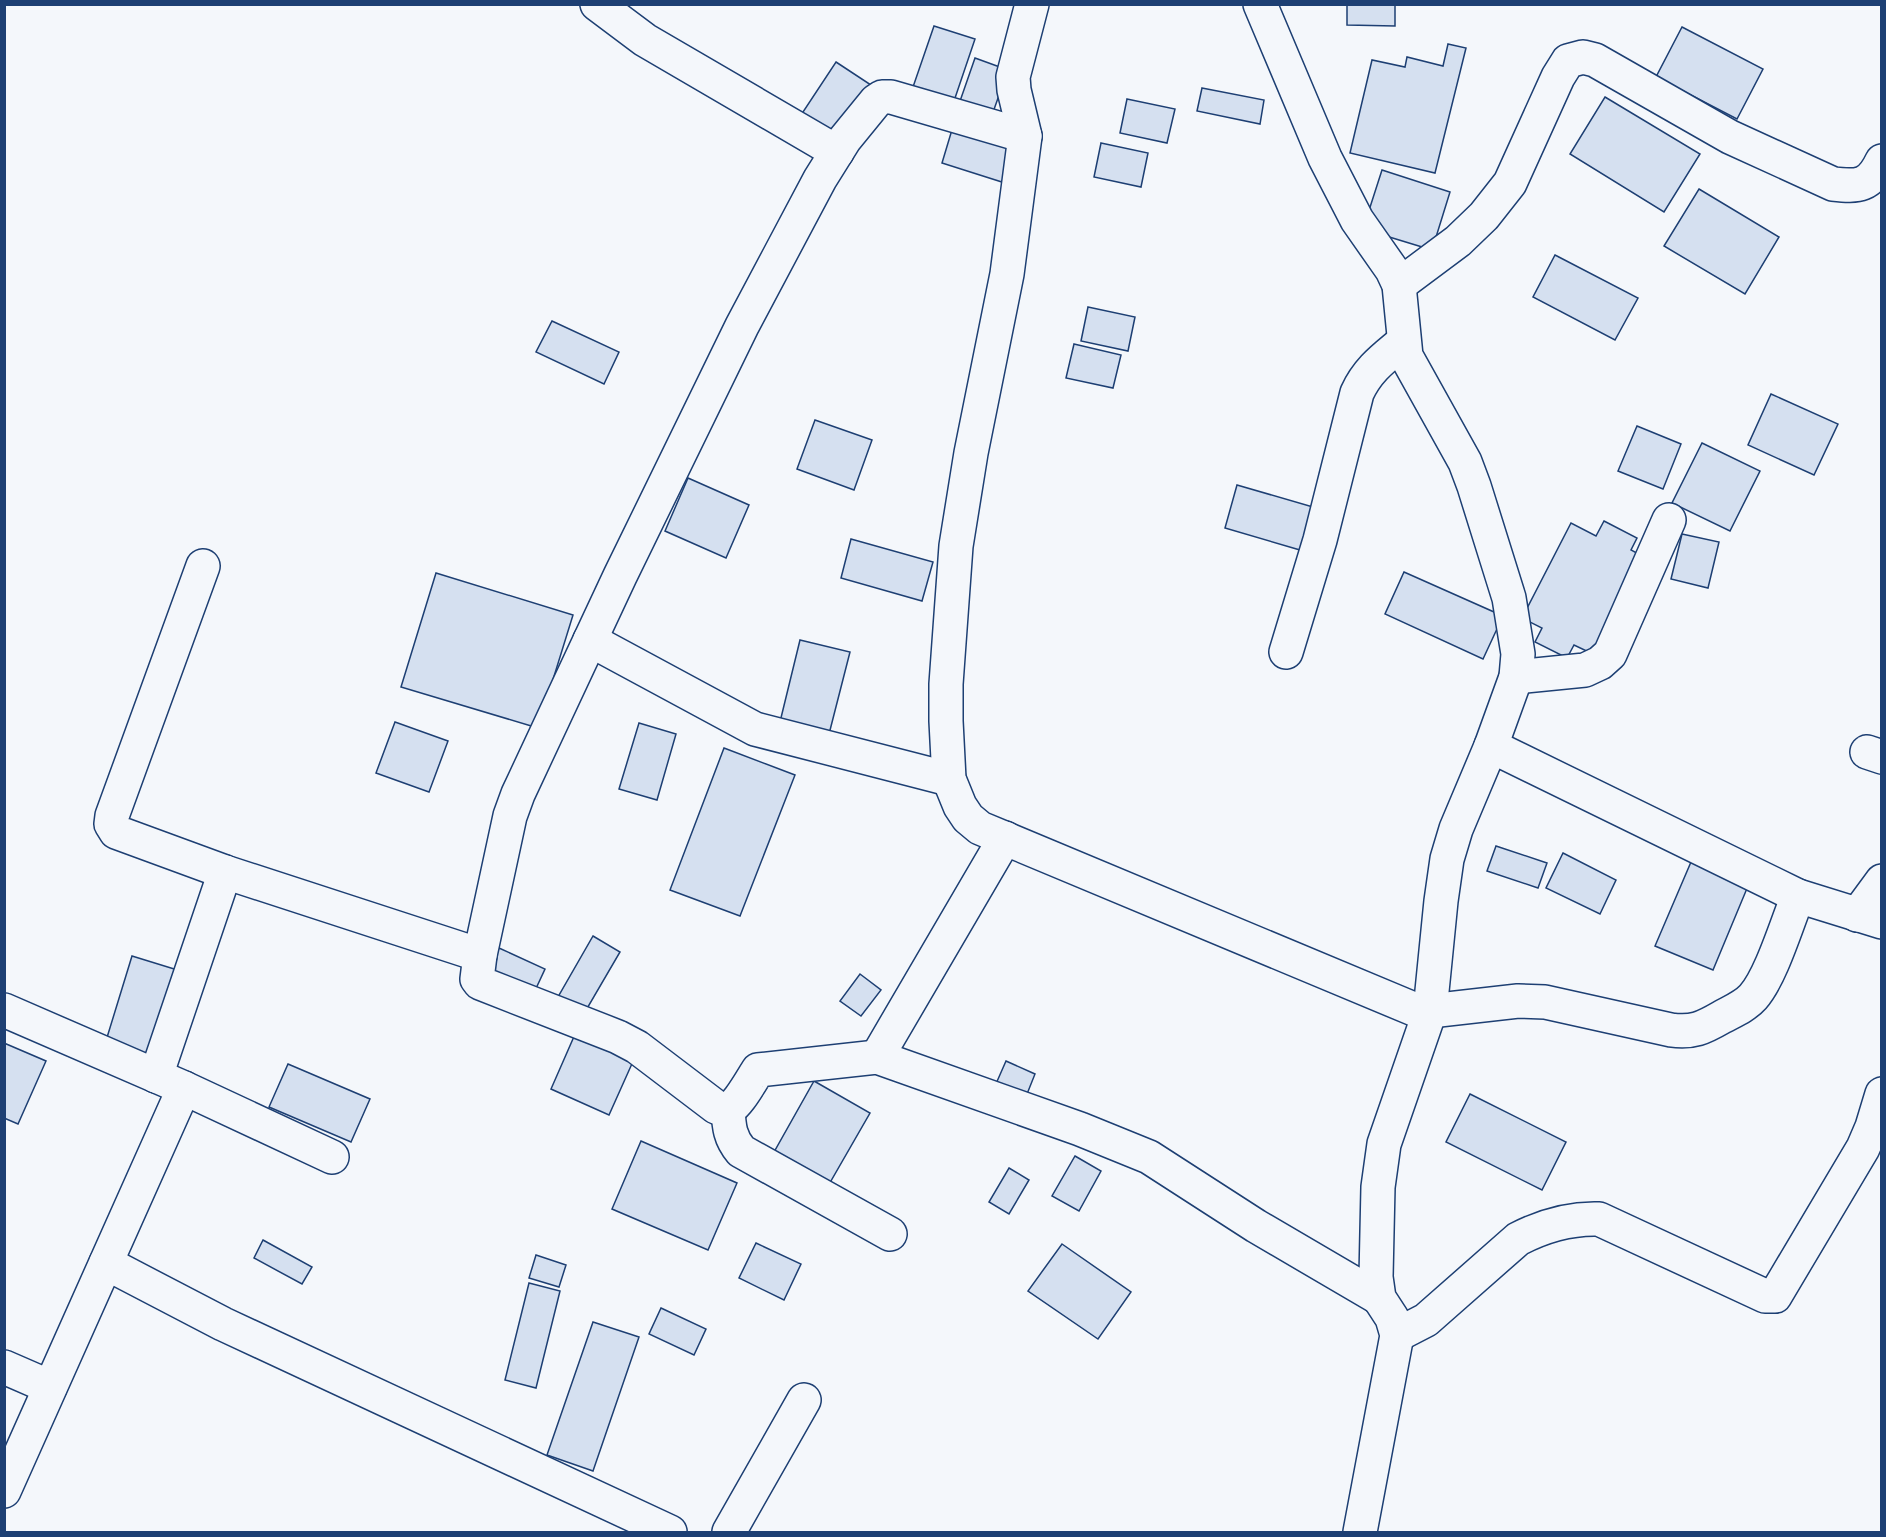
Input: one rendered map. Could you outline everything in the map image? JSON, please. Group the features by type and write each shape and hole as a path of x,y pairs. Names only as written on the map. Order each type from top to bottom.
{"street":[{"path":"597,4 645,40 837,152"},
{"path":"1032,4 1013,77 1025,136 1007,274 971,453 956,546 946,684 946,721 949,779 960,806 968,818 980,828 1408,1008 1430,1011 1518,1000 1545,1002 1671,1030 1686,1032 1703,1028 1745,1004 1754,996 1765,980 1798,896"},
{"path":"1260,4 1324,158 1357,220 1392,270 1399,285 1406,356 1464,462 1474,486 1509,598 1518,654 1516,677 1491,746 1456,829 1447,859 1430,1011 1382,1154 1378,1187 1376,1277 1379,1298 1392,1318 1396,1335 1359,1533"},
{"path":"1399,285 1458,241 1484,216 1510,183 1558,77 1568,61 1583,57 1595,60 1730,136 1833,184 1848,186 1867,182 1876,173 1881,161"},
{"path":"1025,136 891,98 876,101 851,130 820,179 742,326 518,794 510,816 476,975 480,983 618,1037 637,1047 723,1110 728,1110 735,1105 758,1070 877,1058 1080,1129 1149,1157 1256,1226 1379,1298"},
{"path":"1286,652 1320,540 1357,393 1372,368 1403,342"},
{"path":"1516,677 1585,670 1600,663 1610,654 1669,520"},
{"path":"203,566 111,824 116,832 225,872 480,955"},
{"path":"590,640 755,729 949,779"},
{"path":"1491,746 1798,896 1869,918 1881,881"},
{"path":"877,1058 1005,838"},
{"path":"4,1491 106,1263 170,1082 225,872"},
{"path":"4,1010 170,1082 332,1157"},
{"path":"1396,1335 1426,1320 1518,1239 1535,1230 1580,1218 1599,1219 1765,1296 1775,1296 1863,1148 1881,1097"},
{"path":"728,1110 733,1141 741,1151 890,1234"},
{"path":"106,1263 223,1324 670,1533"},
{"path":"4,1367 50,1387"},
{"path":"729,1533 804,1401"}],"building":[{"path":"1347,4 1395,4 1395,26 1347,25"},
{"path":"934,26 975,39 954,101 913,87"},
{"path":"1682,27 1763,69 1737,119 1656,77"},
{"path":"1448,44 1466,48 1435,173 1350,153 1372,60 1405,67 1407,57 1443,66"},
{"path":"975,58 1008,70 992,115 959,104"},
{"path":"836,62 871,85 835,141 799,118"},
{"path":"1202,88 1264,100 1260,124 1197,111"},
{"path":"1605,97 1700,154 1664,212 1570,154"},
{"path":"1127,99 1175,109 1167,143 1120,133"},
{"path":"954,123 1018,143 1005,183 942,163"},
{"path":"1101,143 1148,153 1141,187 1094,177"},
{"path":"1382,170 1450,192 1432,250 1363,229"},
{"path":"1699,189 1779,237 1745,294 1664,246"},
{"path":"1555,255 1638,298 1615,340 1533,297"},
{"path":"1088,307 1135,317 1128,351 1081,341"},
{"path":"552,321 619,352 604,384 536,352"},
{"path":"1074,344 1121,355 1113,388 1066,378"},
{"path":"1771,394 1838,424 1814,475 1748,445"},
{"path":"815,420 872,440 854,490 797,469"},
{"path":"1637,426 1681,444 1663,489 1618,471"},
{"path":"1702,443 1760,471 1730,531 1672,503"},
{"path":"688,478 749,505 726,558 665,531"},
{"path":"1237,485 1313,507 1300,550 1225,528"},
{"path":"1604,521 1637,538 1631,550 1646,558 1595,655 1574,645 1567,658 1535,642 1542,628 1522,618 1571,523 1596,536"},
{"path":"1682,534 1719,542 1708,588 1671,579"},
{"path":"851,539 933,562 922,601 841,578"},
{"path":"1404,572 1503,616 1483,659 1385,614"},
{"path":"436,573 573,615 538,728 401,687"},
{"path":"800,640 850,652 828,738 779,726"},
{"path":"395,722 448,741 429,792 376,773"},
{"path":"639,723 676,734 657,800 619,789"},
{"path":"724,748 795,775 740,916 670,890"},
{"path":"1496,846 1547,863 1538,888 1487,871"},
{"path":"1563,853 1616,880 1600,914 1546,888"},
{"path":"1691,862 1748,886 1713,970 1655,946"},
{"path":"593,936 620,952 585,1012 558,997"},
{"path":"499,948 545,969 532,997 486,975"},
{"path":"132,956 184,972 156,1060 105,1044"},
{"path":"860,974 881,990 861,1016 840,1001"},
{"path":"576,1032 635,1057 609,1115 551,1089"},
{"path":"4,1043 46,1061 18,1124 4,1118"},
{"path":"1006,1061 1035,1074 1025,1099 995,1086"},
{"path":"288,1064 370,1099 351,1142 269,1107"},
{"path":"814,1081 870,1113 824,1193 769,1161"},
{"path":"1470,1094 1566,1142 1542,1190 1446,1142"},
{"path":"641,1141 737,1183 708,1250 612,1209"},
{"path":"1075,1156 1101,1171 1079,1211 1052,1196"},
{"path":"1009,1168 1029,1180 1009,1214 989,1202"},
{"path":"263,1240 312,1267 302,1284 254,1258"},
{"path":"756,1243 801,1264 784,1300 739,1278"},
{"path":"1062,1244 1131,1292 1098,1339 1028,1291"},
{"path":"536,1255 566,1265 559,1287 529,1278"},
{"path":"529,1283 560,1291 536,1388 505,1380"},
{"path":"661,1308 706,1329 694,1355 649,1334"},
{"path":"593,1322 639,1337 593,1471 547,1455"}]}
